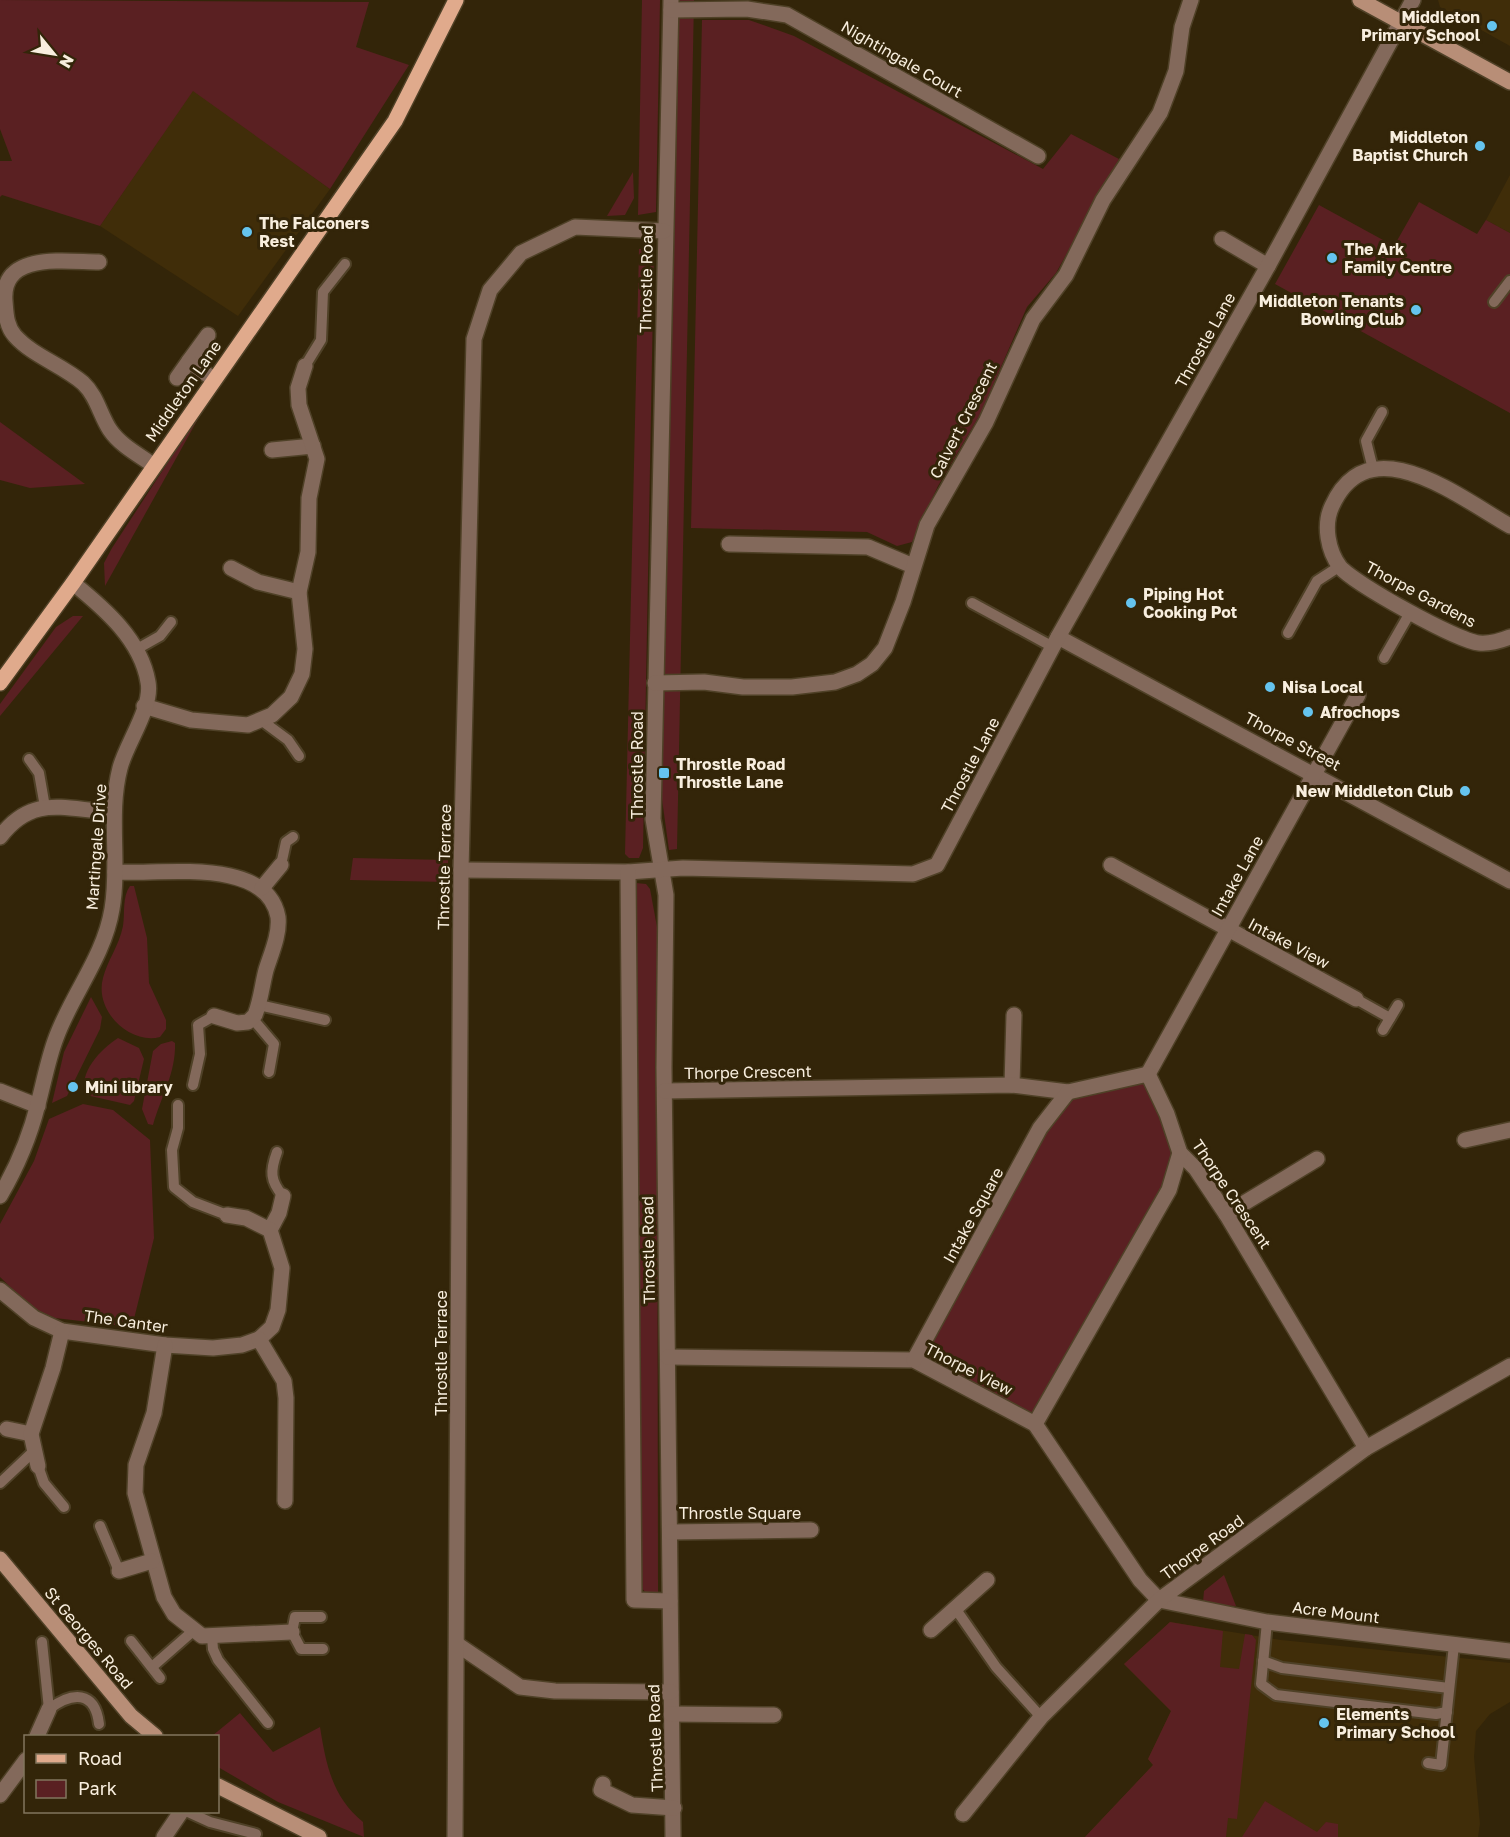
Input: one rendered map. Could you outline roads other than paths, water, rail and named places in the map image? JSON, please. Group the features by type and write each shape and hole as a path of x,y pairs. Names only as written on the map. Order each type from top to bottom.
{"main road":[{"name":"Middleton Lane","path":"0,683 73,583 153,465 395,121 456,0"}],"street":[{"name":"Calvert Crescent","path":"655,683 704,682 743,687 792,687 835,682 857,674 872,664 885,648 903,602 927,525 986,422 1033,319 1066,275 1103,200 1160,113 1176,71 1182,27 1191,0"},
{"path":"1360,0 1510,82"},
{"name":"Throstle Lane","path":"461,870 628,872 663,869 913,874 937,864 1056,642 1268,266 1413,0"},
{"name":"Nightingale Court","path":"671,5 764,6 787,15 1038,156"},
{"name":"Throstle Road","path":"671,5 664,231 653,819 666,896 665,1091 673,1837"},
{"name":"Throstle Terrace","path":"455,1837 458,1645 461,870 474,339 490,290 521,253 575,227 664,231"},
{"path":"1222,239 1268,266"},
{"path":"99,262 37,263 21,266 10,275 4,290 4,323 21,342 82,383 94,396 112,433 153,465"},
{"path":"177,378 208,335"},
{"path":"189,362 213,379"},
{"path":"144,706 219,724 248,725 272,715 291,697 302,674 305,649 299,592 308,552 309,498 317,459 299,405 298,388 305,366"},
{"path":"272,450 313,446"},
{"path":"1373,469 1393,467 1413,472 1510,526"},
{"name":"Thorpe Gardens","path":"1373,469 1354,477 1340,491 1330,509 1327,529 1330,549 1340,566 1355,580 1460,638 1479,643 1499,642 1510,637"},
{"path":"729,544 868,546 914,566"},
{"path":"231,568 258,582 299,592"},
{"name":"Martingale Drive","path":"0,1196 24,1150 38,1106 54,1041 65,1014 87,977 105,938 112,909 115,872 114,812 120,768 144,706 149,684 137,649 107,611 73,583"},
{"name":"Thorpe Street","path":"1056,642 1315,773 1510,880"},
{"name":"Intake Lane","path":"1148,1074 1358,695"},
{"path":"0,837 22,816 45,807 68,806 95,812 114,812"},
{"path":"262,888 281,865"},
{"name":"Intake View","path":"1111,865 1356,999"},
{"path":"115,872 224,873 262,888 273,901 278,919 255,1011 248,1022 237,1023 214,1016"},
{"name":"Throstle Road","path":"628,872 634,1600 670,1601"},
{"path":"1012,1085 1014,1015"},
{"name":"Thorpe Crescent","path":"665,1091 1012,1085 1068,1092 1148,1074 1167,1114 1180,1153 1196,1169 1226,1214 1366,1448"},
{"path":"0,1091 38,1106"},
{"name":"Intake Square","path":"914,1360 1040,1128 1068,1092"},
{"path":"1465,1140 1510,1130"},
{"path":"1035,1424 1169,1190 1180,1153"},
{"path":"1226,1214 1317,1159"},
{"path":"283,1197 279,1213 270,1230 282,1268 281,1287 272,1327 259,1339 284,1381 286,1398 285,1501"},
{"path":"227,1215 246,1218 270,1230"},
{"name":"The Canter","path":"0,1290 34,1318 62,1331 165,1345 213,1348 259,1339"},
{"path":"36,1458 31,1434 53,1368 62,1331"},
{"path":"165,1345 154,1413 136,1466 135,1493 152,1561 164,1597 174,1614 193,1631 212,1637 292,1632"},
{"name":"Thorpe View","path":"668,1357 914,1360 1035,1424 1140,1580 1160,1600"},
{"name":"Thorpe Road","path":"963,1814 1041,1717 1160,1600 1366,1448 1510,1366"},
{"path":"7,1429 31,1434"},
{"name":"Throstle Square","path":"670,1532 810,1530"},
{"name":"St Georges Road","path":"0,1559 131,1716 153,1735"},
{"path":"119,1571 152,1561"},
{"path":"931,1630 987,1580"},
{"name":"Acre Mount","path":"1160,1600 1267,1622 1510,1651"},
{"path":"458,1645 485,1666 520,1688 555,1691 671,1692"},
{"path":"38,1735 49,1709"},
{"path":"672,1714 774,1715"},
{"path":"0,1795 24,1763"},
{"path":"603,1784 601,1790 632,1805 674,1808"},
{"path":"219,1787 319,1837"},
{"path":"164,1837 180,1813"}],"lane":[{"path":"305,366 322,334 323,292 345,264"},
{"path":"1494,302 1510,281"},
{"path":"1373,469 1366,441 1382,412"},
{"path":"1288,633 1317,581 1340,566"},
{"path":"972,603 1056,642"},
{"path":"1384,658 1410,611"},
{"path":"137,649 160,636 171,622"},
{"path":"261,720 288,740 299,756"},
{"path":"29,759 39,773 45,807"},
{"path":"281,865 286,842 293,837"},
{"path":"1356,999 1390,1017"},
{"path":"1383,1030 1398,1005"},
{"path":"255,1011 325,1020"},
{"path":"255,1011 274,1044 269,1072"},
{"path":"193,1085 200,1054 198,1026 214,1016"},
{"path":"178,1105 178,1128 172,1150 174,1187 193,1202 227,1215"},
{"path":"278,1152 271,1176 274,1186 283,1197"},
{"path":"0,1482 36,1458 44,1483 64,1507"},
{"path":"100,1526 119,1571"},
{"path":"955,1608 996,1667 1041,1717"},
{"path":"321,1617 295,1617 292,1632 301,1649 323,1649"},
{"path":"1267,1622 1261,1684 1276,1695 1436,1714 1447,1712"},
{"path":"152,1667 193,1631"},
{"path":"212,1637 213,1649 218,1660 268,1723"},
{"path":"131,1641 160,1678"},
{"path":"42,1642 49,1709 63,1699 78,1696 91,1701 97,1711 99,1724"},
{"path":"1428,1763 1441,1765 1454,1645"},
{"path":"1263,1661 1282,1668 1449,1688"},
{"path":"190,1813 210,1822 256,1834"}],"place":[{"name":"Middleton Primary School","path":"1492,26"},
{"name":"Middleton Baptist Church","path":"1480,146"},
{"name":"The Falconers Rest","path":"247,232"},
{"name":"The Ark Family Centre","path":"1332,258"},
{"name":"Middleton Tenants Bowling Club","path":"1416,310"},
{"name":"Piping Hot Cooking Pot","path":"1131,603"},
{"name":"Nisa Local","path":"1270,687"},
{"name":"Afrochops","path":"1308,712"},
{"name":"Throstle Road Throstle Lane","path":"664,773"},
{"name":"New Middleton Club","path":"1465,791"},
{"name":"Mini library","path":"73,1087"},
{"name":"Elements Primary School","path":"1324,1723"}]}
